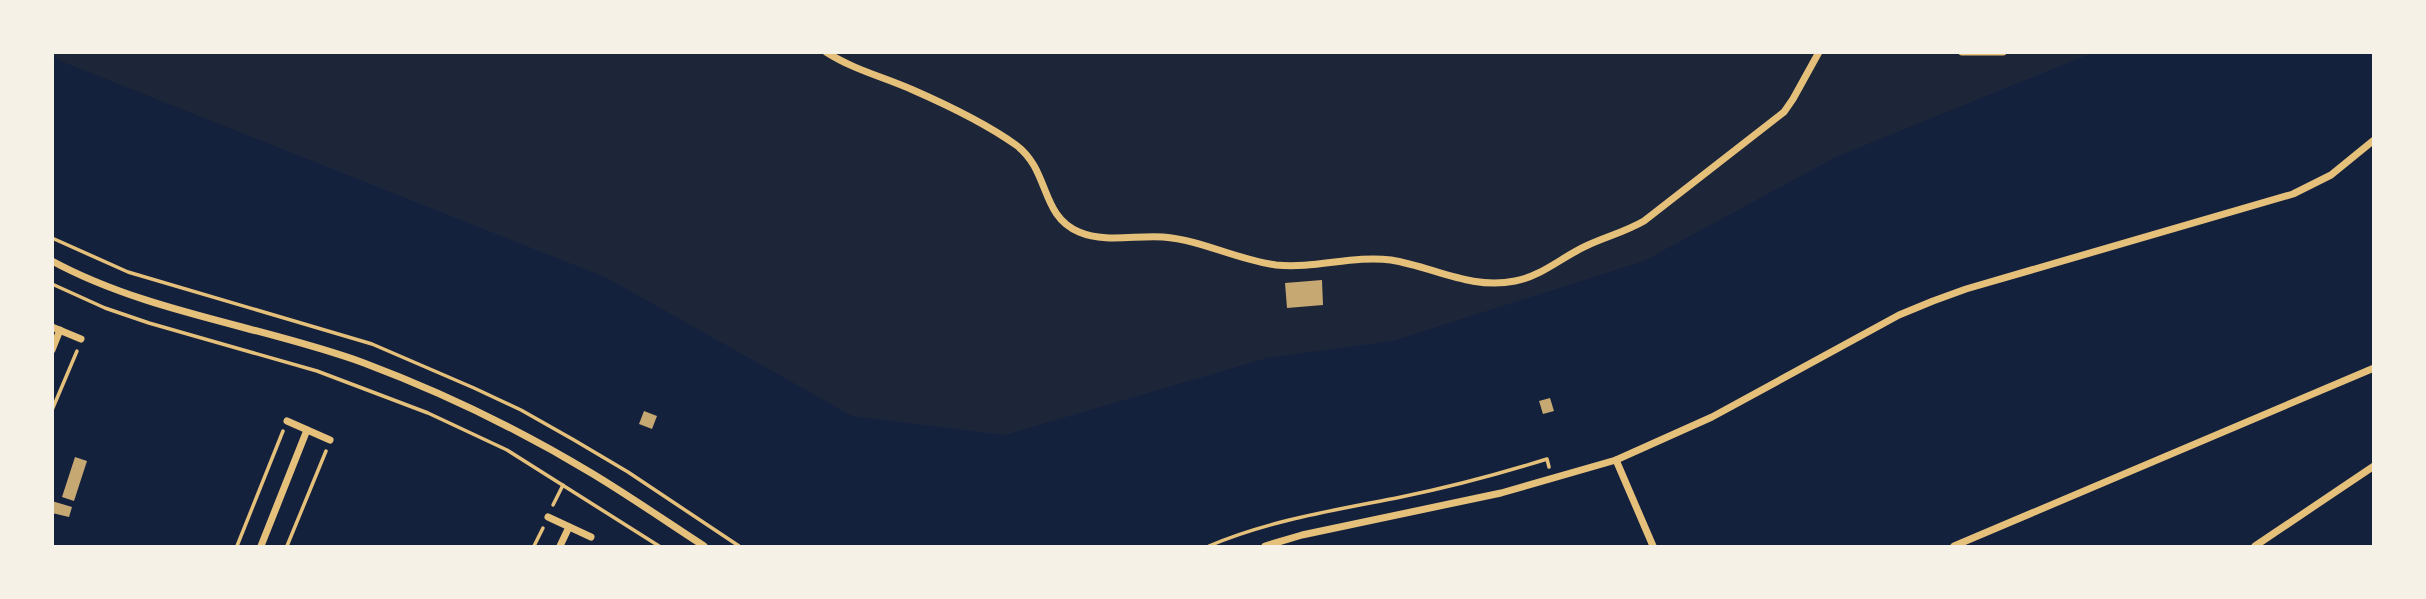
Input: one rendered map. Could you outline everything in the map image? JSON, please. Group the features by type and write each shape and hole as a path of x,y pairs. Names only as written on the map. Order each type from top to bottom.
{"street":[{"path":"826,52 858,70 930,97 1015,145 1034,163 1055,213 1077,232 1105,237 1178,238 1256,262 1277,265 1392,260 1459,279 1497,283 1535,275 1587,246 1627,232 1644,221 1784,112 1819,52"},
{"path":"1962,52 2003,52"},
{"path":"1265,547 1302,535 1500,493 1616,460 1712,417 1899,315 1966,289 2294,194 2331,175 2374,140"},
{"path":"52,261 95,281 152,301 324,349 436,392 554,451 704,547"},
{"path":"52,350 57,329 81,339"},
{"path":"1954,547 2374,368"},
{"path":"287,421 330,440"},
{"path":"261,547 307,430"},
{"path":"1616,460 1653,547"},
{"path":"2255,547 2374,466"},
{"path":"548,517 591,537"},
{"path":"560,547 569,527"}],"path":[{"path":"52,284 138,320 317,371 428,413 507,450 659,547"},
{"path":"52,410 81,339"},
{"path":"237,547 287,421"},
{"path":"287,547 330,440"},
{"path":"1209,547 1296,517 1481,478 1547,459 1553,479"}],"shaded area":[{"path":"53,52 2092,53 1836,157 1644,261 1393,341 1267,358 1005,435 852,416 607,278 63,62 53,56"}],"building":[{"path":"1322,280 1323,305 1287,308 1285,283"},
{"path":"1550,398 1554,411 1543,414 1539,401"},
{"path":"644,411 657,416 652,429 639,424"},
{"path":"75,457 87,461 74,501 62,497"},
{"path":"52,501 72,507 69,517 52,513"}]}
